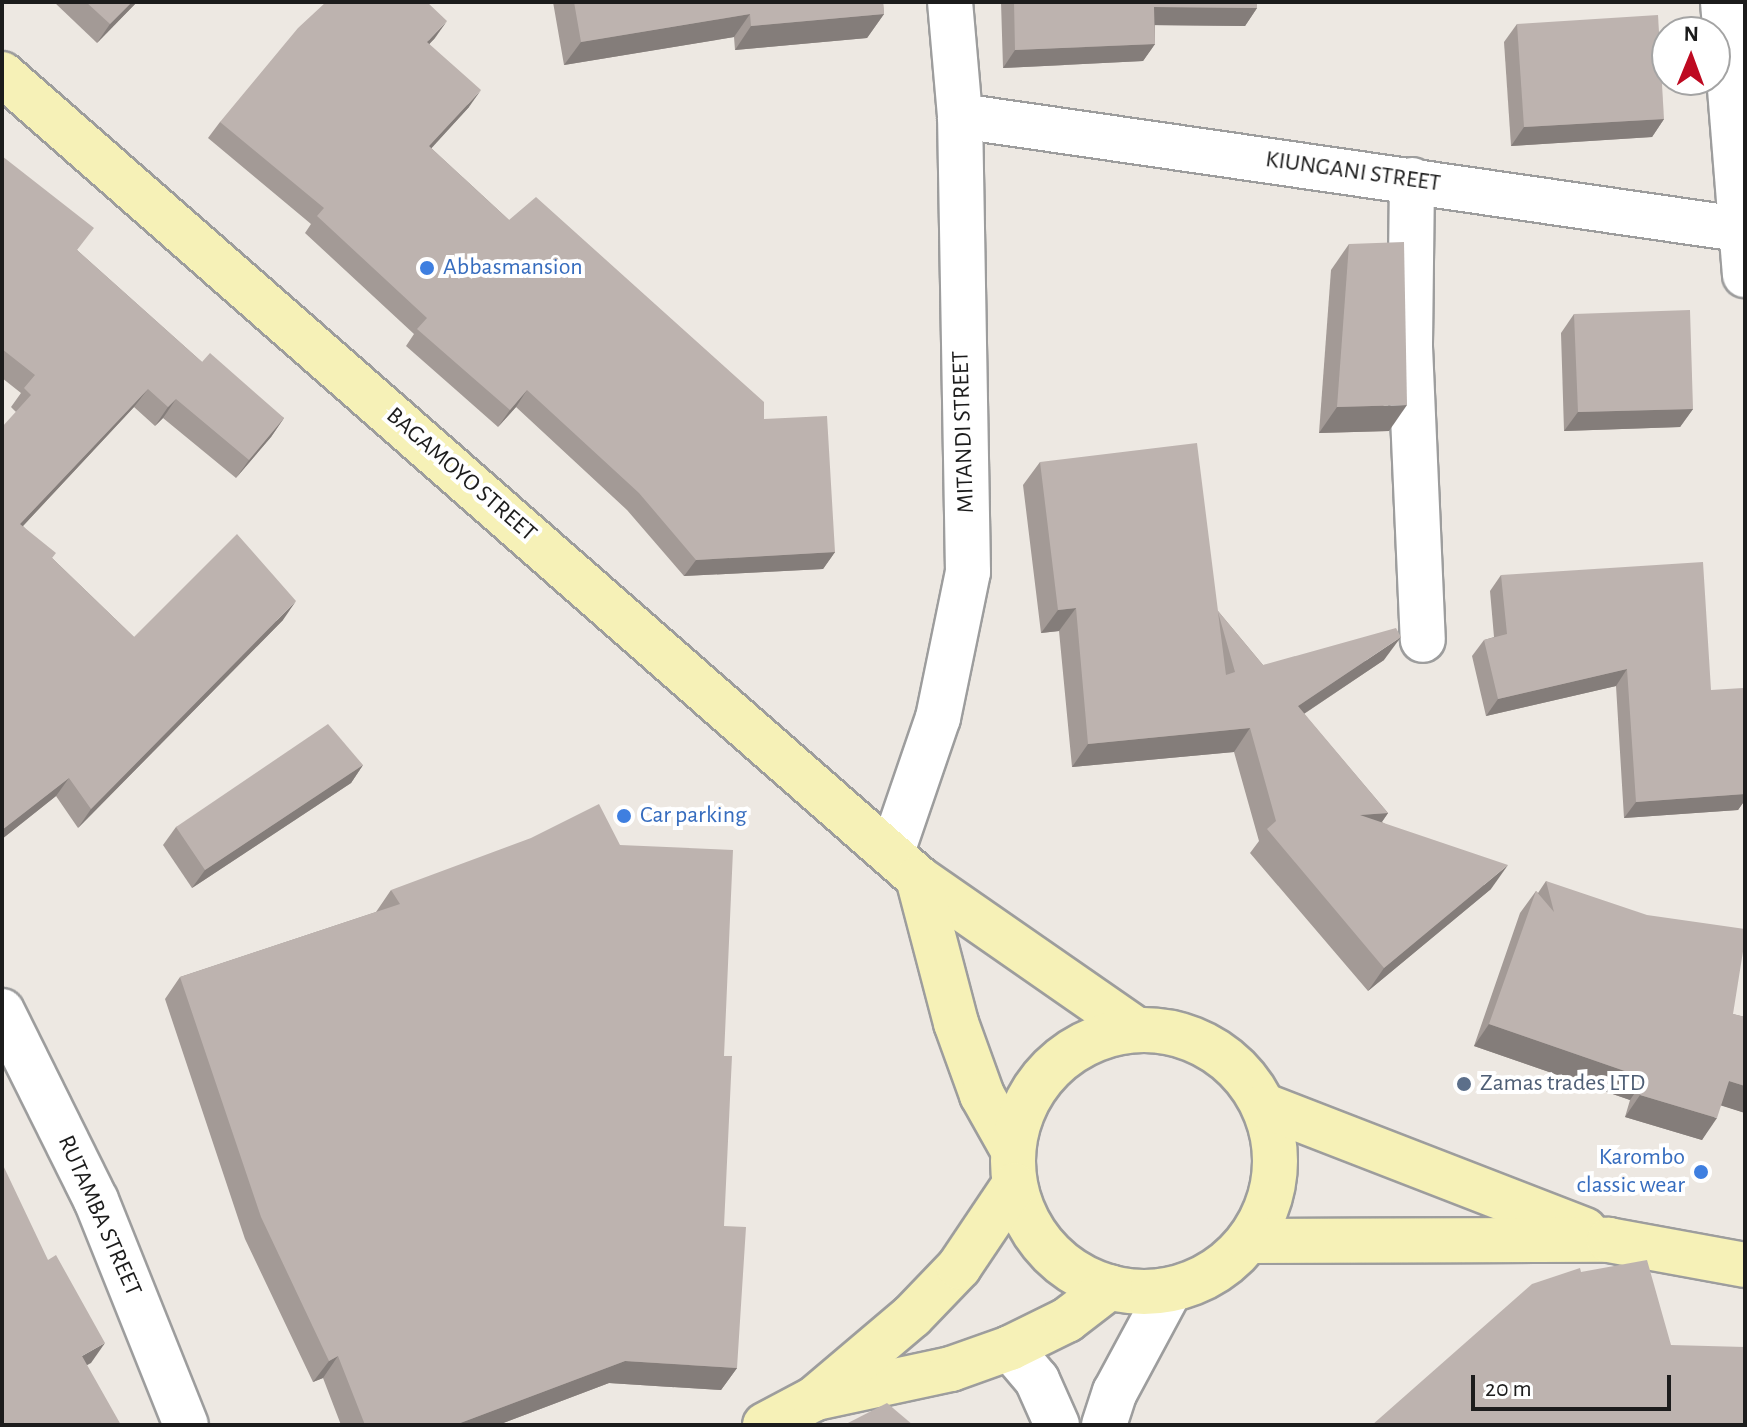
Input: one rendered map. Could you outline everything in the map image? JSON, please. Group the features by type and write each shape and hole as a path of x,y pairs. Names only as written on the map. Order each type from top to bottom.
{"main road":[{"name":"BAGAMOYO STREET","path":"2,74 905,865 1135,1029"},
{"path":"765,1425 814,1399 959,1267 1014,1168 1021,1114 1039,1081 1077,1049 1099,1037 1135,1029 1175,1033 1212,1048 1243,1073 1265,1106 1275,1140 1275,1176 1267,1210 1249,1241 1199,1280 1170,1290 1110,1287 1083,1277 1038,1239 1014,1168 982,1095 956,1023 905,865"},
{"path":"1265,1106 1609,1240"},
{"path":"1249,1241 1609,1240 1745,1265"},
{"path":"814,1399 951,1369 1010,1348 1067,1320 1110,1287"}],"street":[{"name":"MITANDI STREET","path":"905,865 968,572 960,116 950,2"},
{"path":"1723,2 1745,275"},
{"name":"KIUNGANI STREET","path":"960,116 1743,230"},
{"path":"1412,180 1410,347 1423,640"},
{"name":"RUTAMBA STREET","path":"2,1011 96,1200 186,1425"},
{"path":"1104,1425 1115,1392 1170,1290"},
{"path":"1010,1348 1037,1380 1057,1425"}],"building":[{"path":"86,2 132,2 110,24"},
{"path":"326,2 427,2 447,21 427,42 481,90 429,146 509,220 536,197 764,402 764,419 827,416 835,552 696,560 639,493 527,390 510,410 417,329 427,318 317,216 324,208 220,122 298,28"},
{"path":"574,2 883,2 884,14 751,26 750,14 581,42"},
{"path":"1014,2 1257,2 1257,8 1154,7 1155,44 1015,50"},
{"path":"1658,15 1651,16 1651,96 1663,96 1664,119 1524,127 1517,24"},
{"path":"2,156 94,228 77,250 202,362 210,353 284,418 249,460 176,399 168,407 148,389 20,524 56,553 52,558 134,637 237,534 296,601 91,809 69,778 2,830 2,427 31,395 24,388 35,375 2,349"},
{"path":"1404,242 1407,405 1337,407 1349,244"},
{"path":"1690,310 1693,409 1578,412 1574,314"},
{"path":"1197,443 1218,611 1263,665 1396,628 1401,637 1298,706 1388,813 1360,815 1508,865 1384,968 1267,829 1276,821 1250,728 1088,744 1076,608 1058,610 1040,462","holes":["1218,612 1235,672 1226,675"]},
{"path":"1703,562 1711,690 1743,688 1745,794 1636,802 1627,669 1498,699 1484,640 1507,634 1501,575"},
{"path":"328,724 363,765 205,870 176,827"},
{"path":"599,804 620,845 733,850 724,1056 732,1056 724,1226 746,1227 737,1368 625,1361 455,1425 365,1425 338,1356 329,1361 261,1217 180,977 400,904 391,890 531,838"},
{"path":"1546,881 1647,915 1745,929 1733,1014 1745,1017 1745,1086 1729,1081 1717,1118 1640,1095 1645,1078 1489,1024 1536,891 1554,912"},
{"path":"2,1163 48,1260 56,1255 105,1343 82,1356 121,1425 2,1425"},
{"path":"1647,1260 1671,1345 1745,1347 1745,1425 1372,1425 1532,1284 1580,1268 1581,1272"},
{"path":"887,1403 913,1425 844,1425"}],"place":[{"name":"Abbasmansion","path":"427,268"},
{"name":"Car parking","path":"624,816"},
{"name":"Zamas trades LTD","path":"1464,1084"},
{"name":"Karombo classic wear","path":"1701,1172"}]}
